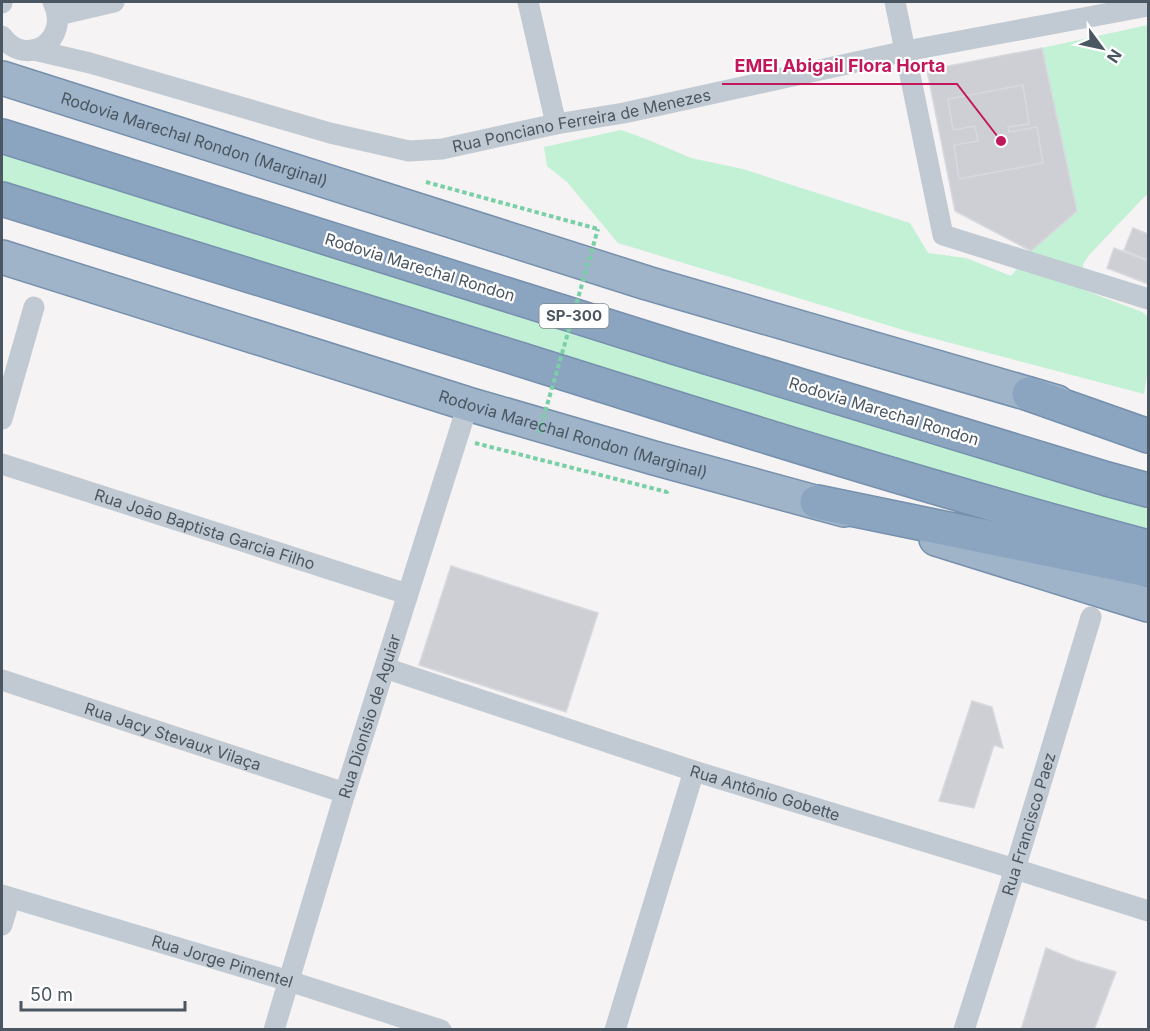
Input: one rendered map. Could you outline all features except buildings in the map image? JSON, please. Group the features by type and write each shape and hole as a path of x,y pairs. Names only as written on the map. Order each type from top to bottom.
{"highway":[{"name":"Rodovia Marechal Rondon (Marginal)","path":"2,78 647,283 1029,394 1149,425"},
{"name":"Rodovia Marechal Rondon","path":"2,136 677,348 1149,490"},
{"path":"2,198 832,457 1149,547"},
{"name":"Rodovia Marechal Rondon (Marginal)","path":"2,256 468,404 817,502 1149,604"},
{"path":"1029,394 1149,436"},
{"path":"817,502 1149,570"}],"street":[{"path":"56,15 114,2"},
{"path":"528,2 556,124"},
{"path":"895,2 943,235 1149,299"},
{"name":"Rua Ponciano Ferreira de Menezes","path":"3,39 14,48 34,50 90,63 320,130 409,151 442,149 556,124 624,113 906,51 1149,6"},
{"path":"34,50 51,40 56,15"},
{"path":"56,15 90,63"},
{"path":"2,420 34,307"},
{"name":"Rua Dionísio de Aguiar","path":"274,1029 345,793 468,404"},
{"name":"Rua João Baptista Garcia Filho","path":"2,464 407,594"},
{"name":"Rua Francisco Paez","path":"964,1029 1092,617"},
{"name":"Rua Antônio Gobette","path":"385,668 694,771 1149,911"},
{"name":"Rua Jacy Stevaux Vilaça","path":"2,680 345,793"},
{"path":"615,1029 694,771"},
{"path":"2,925 6,896"},
{"name":"Rua Jorge Pimentel","path":"6,896 441,1029"}],"path":[{"path":"415,179 598,229 539,433"},
{"path":"457,438 542,459"}],"green space":[{"path":"1148,25 1148,193 1083,264 1084,290 1142,312 1148,317 1148,368 1144,394 913,333 618,243 567,182 547,166 544,147 621,130 691,158 743,169 910,223 928,253 966,258 1011,276 1031,251 1077,211 1042,48"},
{"path":"2,151 1148,505 1148,535 914,468 2,182"}],"place":[{"name":"EMEI Abigail Flora Horta","path":"1001,141"}]}
